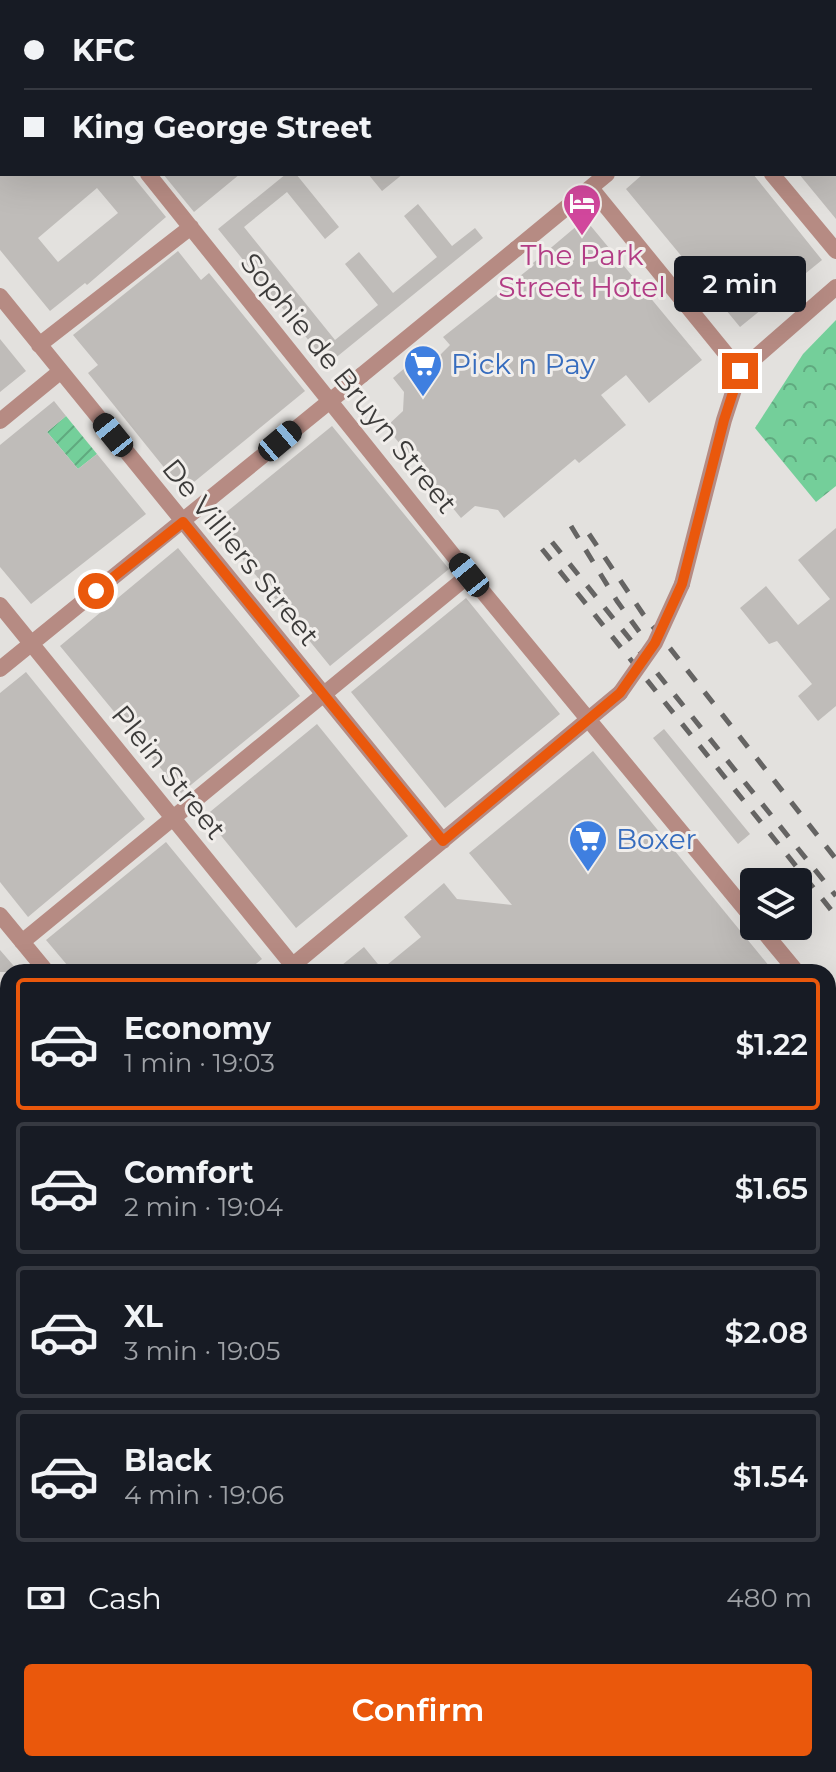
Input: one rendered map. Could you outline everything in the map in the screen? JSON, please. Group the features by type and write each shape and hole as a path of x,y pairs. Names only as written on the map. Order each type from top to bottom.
{"street":[{"name":"Sophie de Bruyn Street","path":"150,176 469,575 740,903"},
{"path":"0,669 605,176"},
{"path":"774,176 836,251"},
{"path":"591,188 740,371"},
{"path":"39,345 191,227"},
{"path":"299,964 620,693 655,643 682,584 724,420 740,371 836,287"},
{"name":"De Villiers Street","path":"0,296 443,841"},
{"path":"0,421 61,371"},
{"path":"22,942 469,575"},
{"name":"Plein Street","path":"0,605 287,964"},
{"path":"0,915 40,964"},
{"path":"771,940 790,964"}],"green space":[{"path":"836,320 836,486 816,502 755,428 803,354"},
{"path":"66,416 97,454 78,469 47,432"}],"building":[{"path":"0,176 133,176 166,217 87,285 85,283 50,311 0,250","holes":["97,188 118,213 58,262 38,238"]},
{"path":"165,176 238,176 194,212"},
{"path":"284,176 298,176 339,227 325,239 287,192 244,227 335,340 378,305 345,264 359,252 393,293 437,257 404,216 418,204 452,246 475,228 483,238 328,364 218,229"},
{"path":"370,176 401,176 382,191"},
{"path":"641,176 755,176 822,260 740,327 626,189"},
{"path":"801,176 836,176 836,219"},
{"path":"585,219 702,360 649,403 626,375 601,395 626,425 579,463 575,459 504,518 498,510 475,506 461,518 386,427 403,411 404,392 393,378 413,361 418,369 436,359 450,345 443,337 534,265"},
{"path":"178,251 201,280 209,273 305,391 183,491 88,373 98,365 73,335"},
{"path":"0,339 26,371 0,392"},
{"path":"54,401 66,416 47,432 78,469 97,454 146,514 31,604 0,567 0,445"},
{"path":"332,426 449,569 330,666 213,523"},
{"path":"836,528 836,706 818,721 798,696 812,684 777,641 769,644 740,608 766,586 798,625 830,599 798,560"},
{"path":"178,548 300,696 181,793 60,646"},
{"path":"466,598 560,714 445,808 351,692"},
{"path":"26,672 145,819 28,917 0,882 0,693"},
{"path":"317,724 408,836 296,928 205,816"},
{"path":"664,729 750,834 738,844 653,738"},
{"path":"593,751 740,930 740,940 748,940 767,964 388,964 421,937 404,917 444,883 457,899 512,905 469,853"},
{"path":"166,842 262,959 256,964 66,964 46,940"},
{"path":"364,947 378,964 343,964"},
{"path":"0,950 12,964 0,964"}],"railway":[{"path":"571,526 643,637"},
{"path":"589,534 643,614 836,859"},
{"path":"552,542 836,896"},
{"path":"542,549 836,916"}],"place":[{"name":"The Park Street Hotel","path":"582,237"},
{"name":"Pick n Pay","path":"423,398"},
{"name":"Boxer","path":"588,873"}],"route":[{"path":"96,591 183,522 443,841 620,693 655,643 682,584 724,420 740,371"}]}
